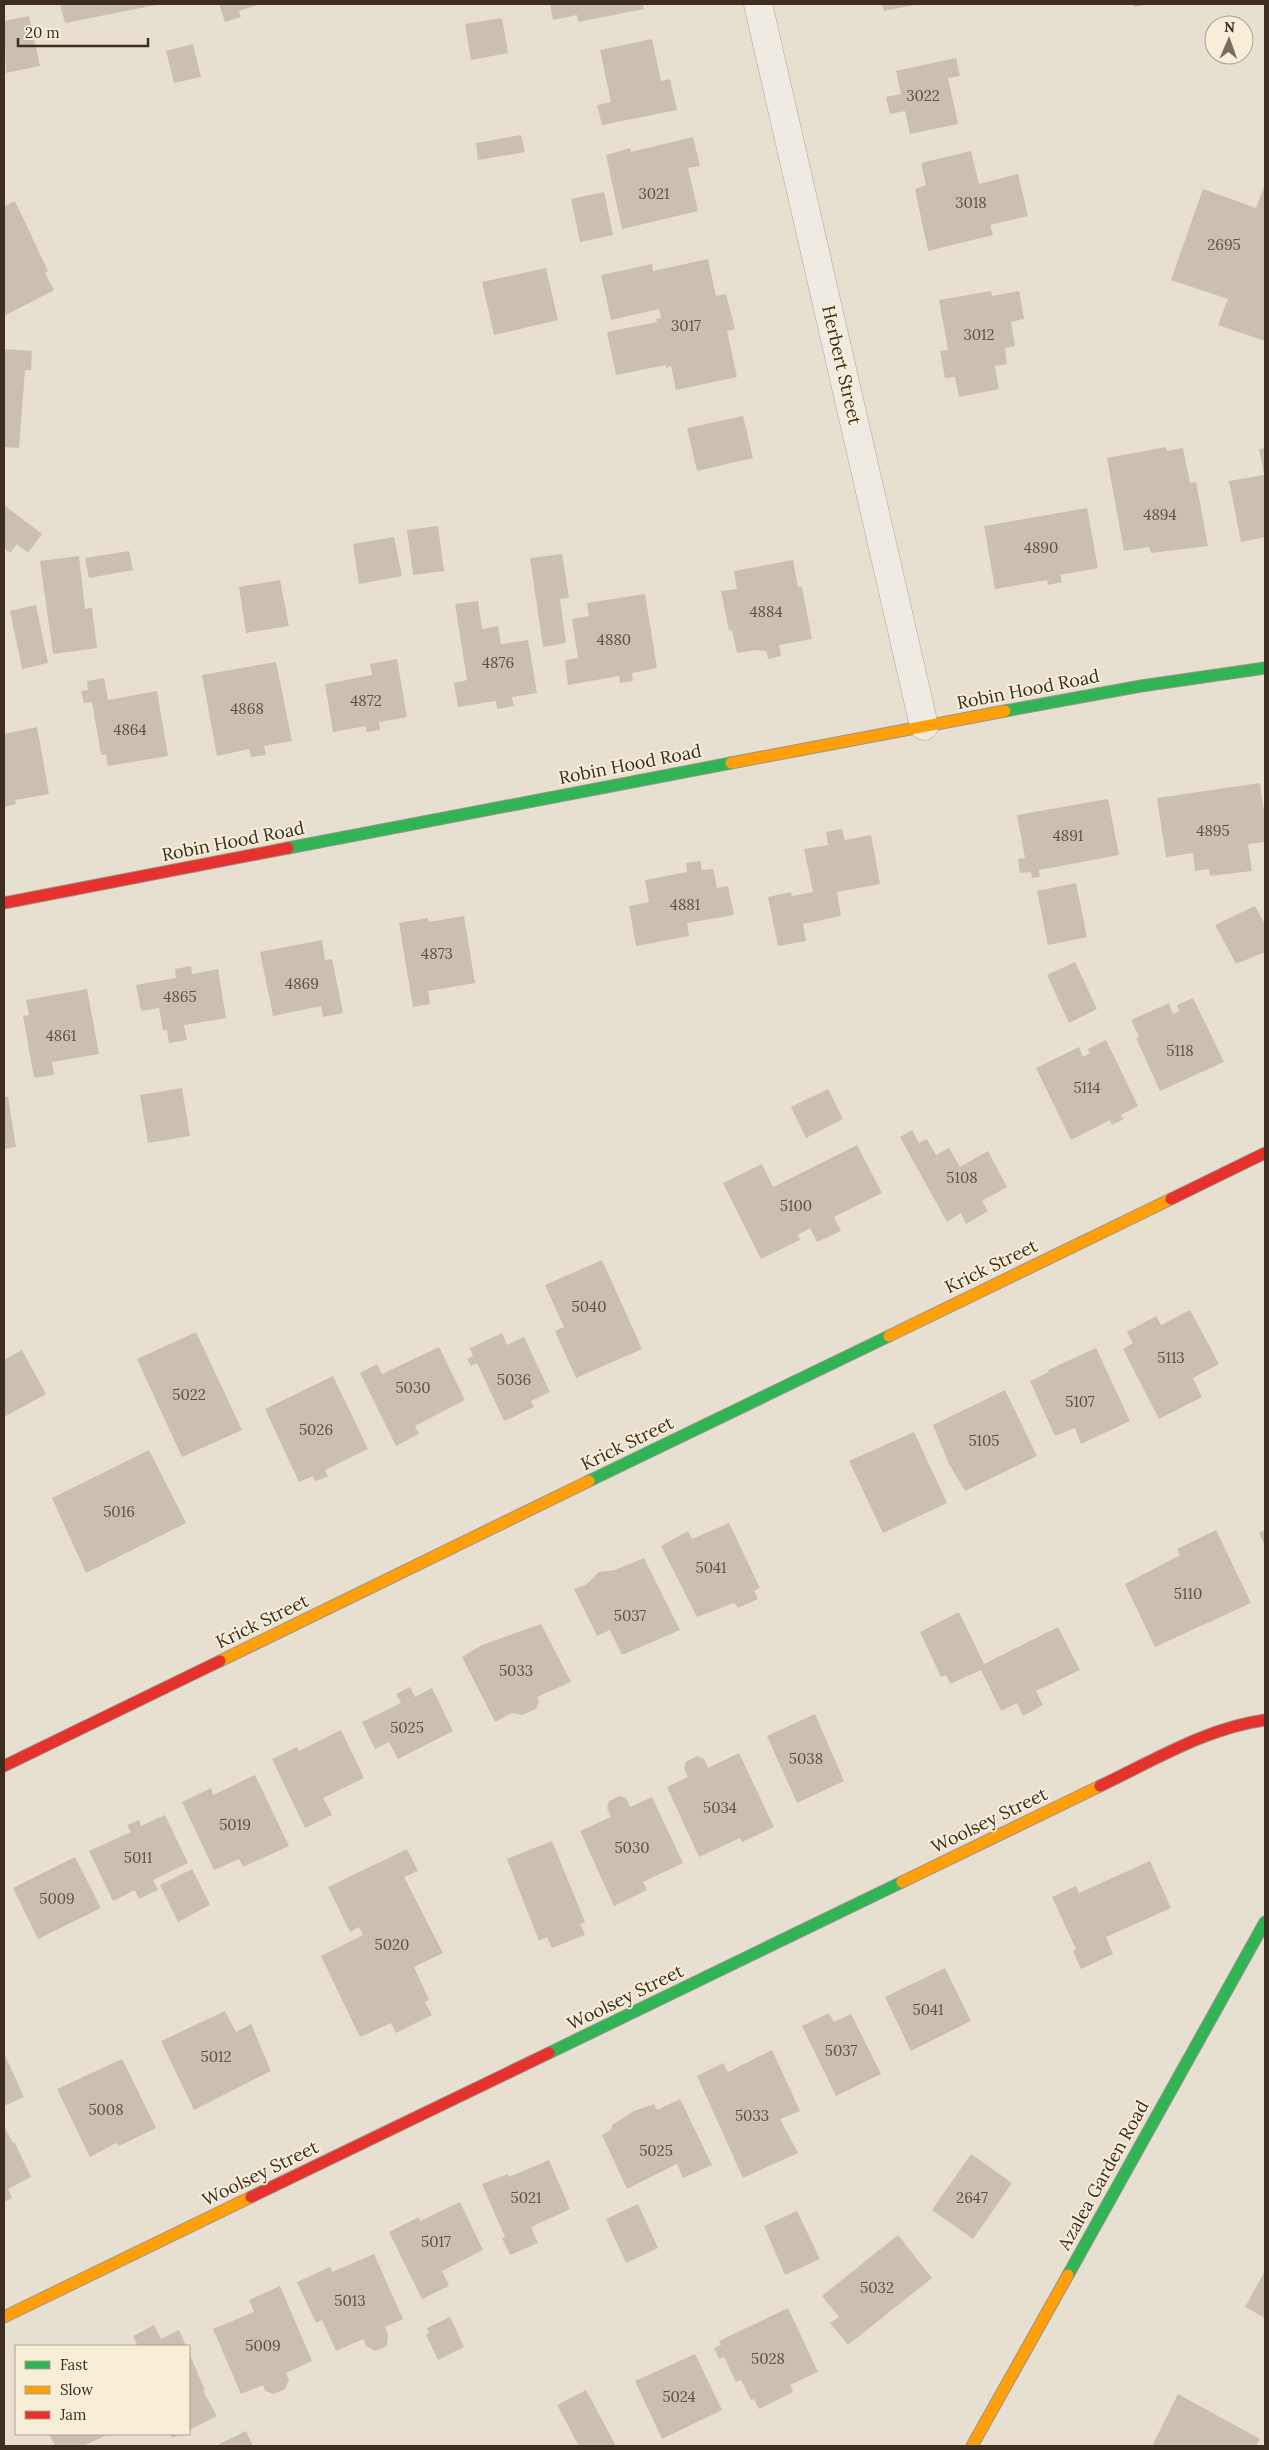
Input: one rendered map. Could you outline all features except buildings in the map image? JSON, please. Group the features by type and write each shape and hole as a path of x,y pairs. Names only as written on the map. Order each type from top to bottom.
{"street":[{"name":"Herbert Street","path":"758,4 875,502 924,726"},
{"name":"Robin Hood Road","path":"4,903 924,726 1141,686 1265,668"},
{"name":"Krick Street","path":"4,1766 1265,1153"},
{"name":"Woolsey Street","path":"4,2317 1200,1738 1243,1723 1265,1720"},
{"name":"Azalea Garden Road","path":"972,2446 1265,1922"}],"traffic: fast":[{"path":"1005,711 1141,686 1265,668"},
{"path":"288,848 731,763"},
{"path":"589,1481 889,1336"},
{"path":"549,2053 902,1882"},
{"path":"1068,2275 1265,1922"}],"traffic: slow":[{"path":"731,763 1005,711"},
{"path":"889,1336 1171,1199"},
{"path":"220,1661 589,1481"},
{"path":"902,1882 1100,1786"},
{"path":"4,2317 251,2197"},
{"path":"972,2446 1068,2275"}],"traffic: jam":[{"path":"4,903 288,848"},
{"path":"1171,1199 1265,1153"},
{"path":"4,1766 220,1661"},
{"path":"1100,1786 1201,1738 1243,1724 1265,1720"},
{"path":"251,2197 549,2053"}]}
